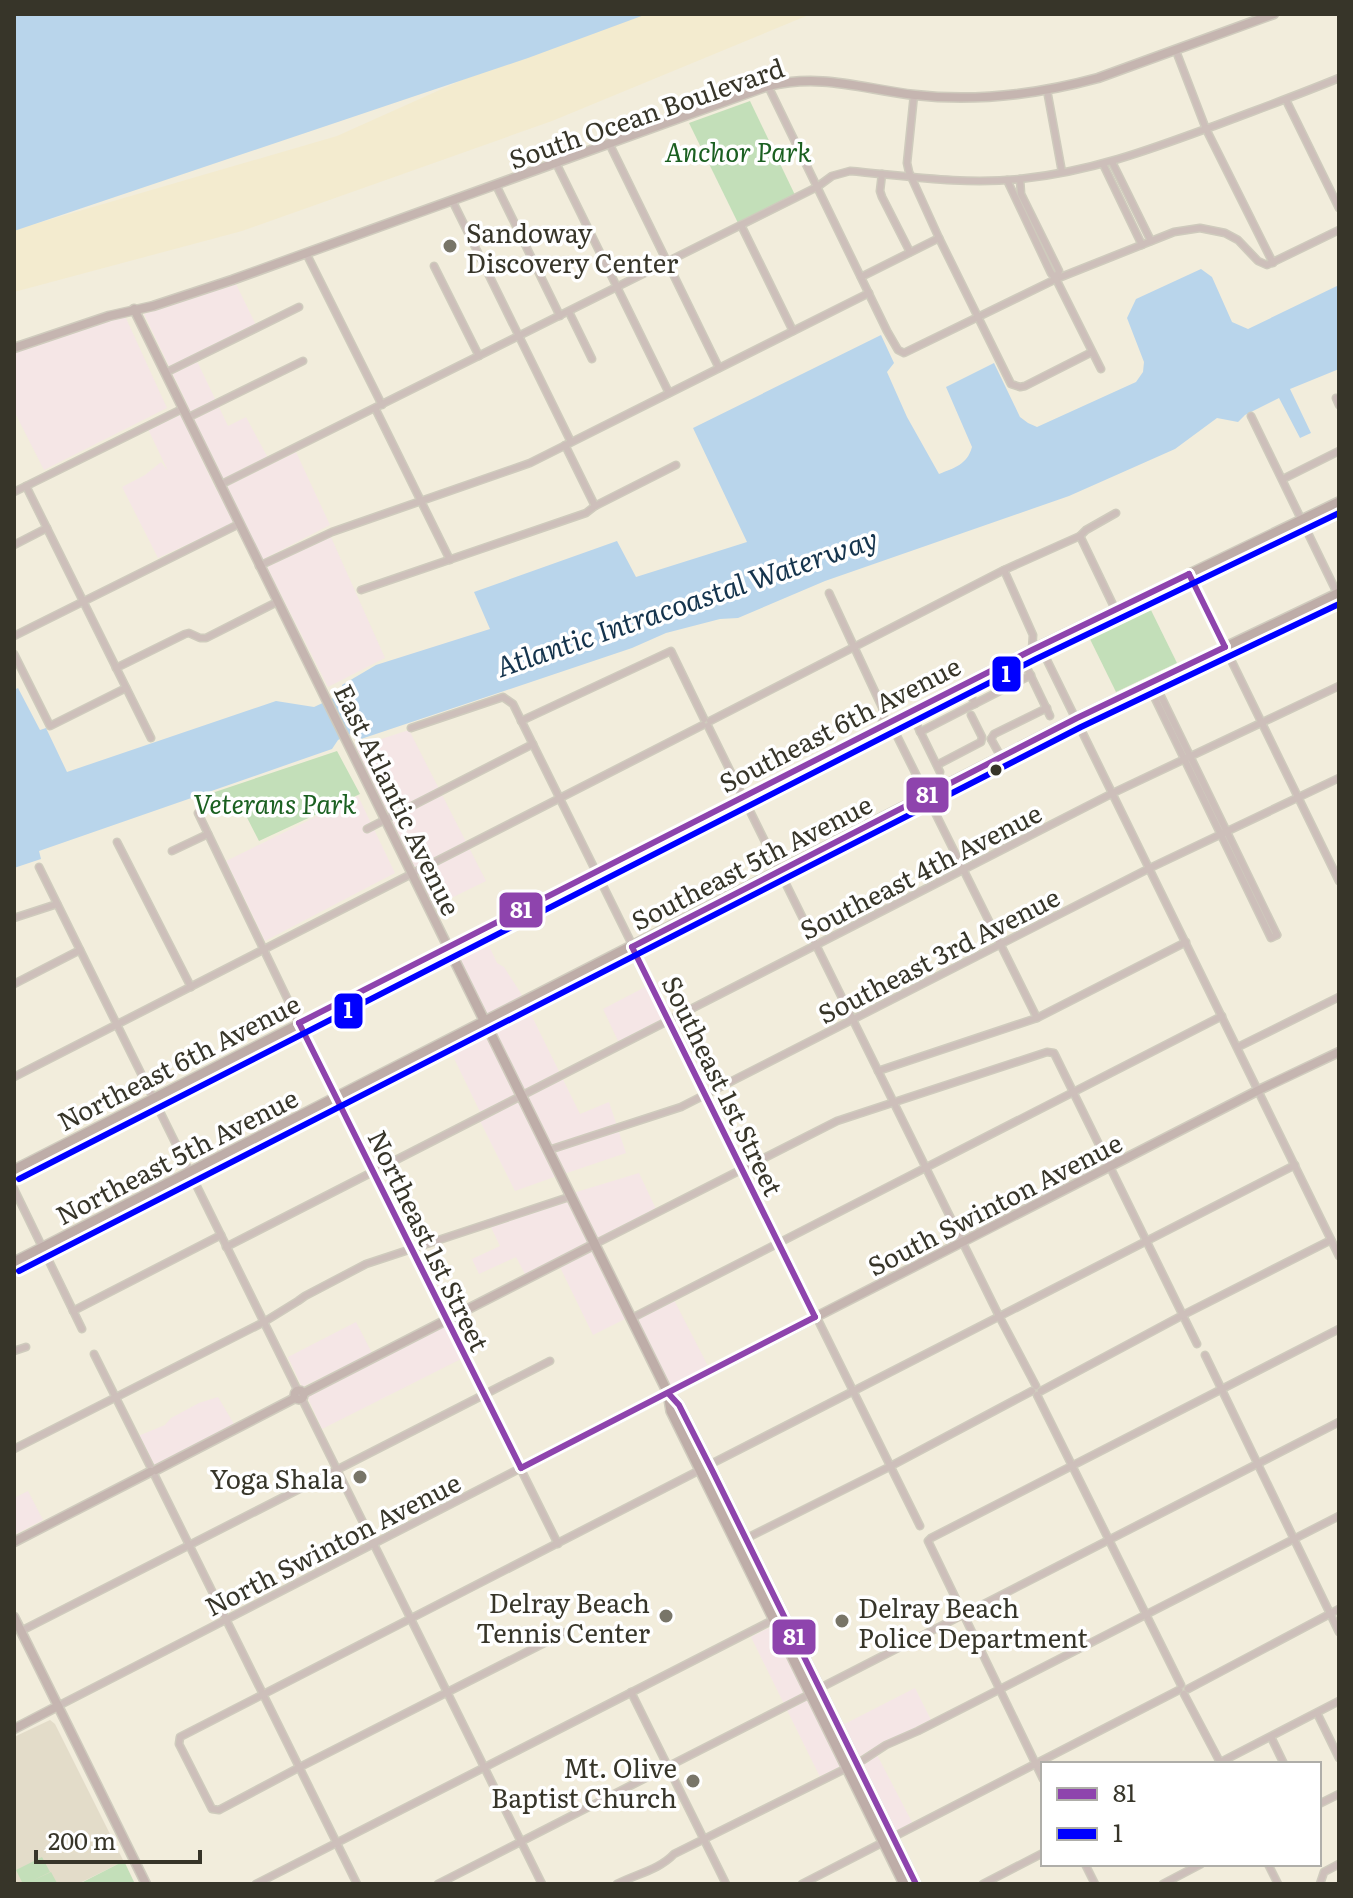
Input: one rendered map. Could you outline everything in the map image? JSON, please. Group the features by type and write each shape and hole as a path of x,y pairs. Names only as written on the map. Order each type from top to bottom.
{"main road":[{"name":"South Ocean Boulevard","path":"14,348 232,280 768,86 801,80 830,81 914,95 964,97 1020,94 1098,78 1274,14"},
{"name":"East Atlantic Avenue","path":"134,309 668,1393"},
{"name":"Southeast 6th Avenue","path":"448,947 1036,648 1339,502"},
{"name":"Southeast 5th Avenue","path":"485,1022 1077,718 1338,594"},
{"name":"Northeast 6th Avenue","path":"14,1170 448,947"},
{"name":"Northeast 5th Avenue","path":"14,1262 485,1022"},
{"name":"South Swinton Avenue","path":"668,1393 1339,1052"},
{"path":"14,1542 595,1244"},
{"path":"668,1393 671,1411 694,1456 715,1476 774,1620 904,1884"},
{"path":"668,1393 679,1405 704,1467 741,1541 783,1614 916,1884"},
{"name":"North Swinton Avenue","path":"521,1468 668,1393"},
{"path":"14,1617 146,1884"},
{"path":"799,1671 809,1684 820,1688"},
{"path":"810,1694 821,1698 830,1709"},
{"name":"North Swinton Avenue","path":"14,1729 58,1706"}],"street":[{"path":"1176,51 1206,129 1273,263"},
{"path":"220,485 844,172 927,180 1007,180 1062,172 1142,153 1339,78"},
{"path":"768,86 898,350 904,353 1056,279 1188,229 1213,230 1238,240 1262,264 1267,265 1339,230"},
{"path":"1047,90 1062,172"},
{"path":"914,95 907,163 911,179 1011,384 1025,386 1092,352"},
{"path":"1286,100 1339,208"},
{"path":"609,143 719,368"},
{"path":"1112,162 1151,241"},
{"path":"556,163 669,393"},
{"path":"897,176 907,163"},
{"path":"1103,164 1142,245"},
{"path":"882,174 882,197 910,252"},
{"path":"1020,179 1021,194 1059,271 1056,279"},
{"path":"918,193 927,180"},
{"path":"1007,180 1101,369"},
{"path":"496,185 560,316"},
{"path":"452,200 519,336 595,506"},
{"path":"741,225 793,331"},
{"path":"861,277 939,238"},
{"path":"306,253 450,560"},
{"path":"434,266 479,356"},
{"path":"259,566 332,532 520,467 869,293"},
{"path":"165,373 299,307"},
{"path":"569,312 592,359"},
{"path":"187,418 303,361"},
{"path":"14,492 182,409"},
{"path":"1251,416 1338,594"},
{"path":"1283,479 1339,451"},
{"path":"361,590 586,513 676,465"},
{"path":"26,486 151,738"},
{"path":"14,1077 1004,570 1080,536 1116,513"},
{"path":"14,636 239,524"},
{"path":"14,545 47,528"},
{"path":"1080,536 1115,609"},
{"path":"1004,570 1036,648 1077,718 1339,1256"},
{"path":"1189,574 1337,871 1339,881"},
{"path":"829,593 856,646 886,724 927,795 1037,1018"},
{"path":"116,668 185,634 206,638 277,602"},
{"path":"521,721 671,651 1030,1374 1029,1379 1219,1762"},
{"path":"14,654 50,726 126,688"},
{"path":"1027,668 1050,716"},
{"path":"971,715 982,737 981,742 938,768 918,729 1031,675"},
{"path":"1151,683 1271,938 1277,935 1223,832"},
{"path":"965,684 975,704"},
{"name":"Southeast 4th Avenue","path":"226,1247 1113,793 1339,686"},
{"name":"Southeast 1st Street","path":"411,728 503,697 513,704 920,1526"},
{"path":"991,739 994,734 1047,708"},
{"path":"982,737 991,739 1001,757"},
{"path":"367,829 533,744"},
{"name":"Southeast 3rd Avenue","path":"549,1150 681,1107 1150,868 1339,778"},
{"name":"Northeast 1st Street","path":"198,813 558,1544"},
{"path":"172,851 208,834"},
{"path":"117,842 191,987"},
{"path":"39,867 542,1884"},
{"path":"14,918 57,904"},
{"path":"878,1071 1037,1018 1186,942"},
{"path":"14,984 80,950"},
{"path":"1238,1047 1339,997"},
{"path":"632,1318 1222,1016"},
{"path":"595,1244 837,1121 1047,1052 1054,1053 1197,1344"},
{"path":"566,1632 215,1811 179,1744 180,1737 263,1693 1295,1165"},
{"path":"14,1189 82,1329"},
{"path":"14,1449 264,1322 366,1264 572,1196"},
{"path":"73,1311 221,1235"},
{"path":"741,1541 1331,1240"},
{"path":"1041,1775 928,1541 1339,1329"},
{"path":"14,1351 26,1347"},
{"path":"94,1354 357,1884"},
{"path":"1205,1355 1339,1632"},
{"path":"21,1631 550,1361"},
{"path":"820,1688 1339,1422"},
{"name":"North Swinton Avenue","path":"58,1706 521,1468"},
{"path":"617,1884 645,1873 668,1861 674,1854 1339,1516"},
{"path":"1042,1762 1339,1609"},
{"path":"256,1884 783,1614"},
{"path":"631,1692 726,1884"},
{"path":"438,1884 810,1694"},
{"path":"1221,1762 1339,1701"},
{"path":"1317,1713 1339,1758"},
{"path":"1271,1737 1283,1762"},
{"path":"802,1884 1041,1762"},
{"path":"1321,1803 1339,1794"},
{"path":"983,1884 1041,1854"},
{"path":"1320,1884 1324,1872 1339,1864"},
{"path":"1086,1866 1095,1884"},
{"path":"1163,1884 1197,1866"},
{"path":"1269,1866 1278,1884"}],"shaded area":[{"path":"235,282 256,325 195,357 228,426 246,417 268,458 224,480 210,451 200,456 217,491 296,452 330,525 262,560 243,519 158,558 122,487 161,462 168,471 148,429 189,408 144,314"},
{"path":"125,316 167,408 44,470 14,411 14,353"},
{"path":"330,535 385,658 328,687 267,567"},
{"path":"409,730 486,881 433,907 354,749"},
{"path":"358,796 395,873 265,941 226,861"},
{"path":"484,935 497,963 504,967 520,992 580,1114 609,1102 626,1153 564,1174 454,949"},
{"path":"649,985 665,1019 619,1043 603,1009"},
{"path":"482,1029 557,1176 515,1191 480,1121 483,1118 448,1046"},
{"path":"639,1173 656,1209 591,1244 627,1318 593,1335 557,1261 526,1276 516,1257 479,1274 472,1259 500,1246 487,1219"},
{"path":"674,1300 709,1368 669,1387 636,1319"},
{"path":"356,1322 372,1353 302,1387 288,1357"},
{"path":"445,1324 463,1358 322,1429 307,1396"},
{"path":"218,1397 234,1424 153,1467 138,1436 165,1425 171,1418 199,1403"},
{"path":"28,1491 43,1520 14,1535 14,1498"},
{"path":"772,1626 825,1734 915,1688 931,1720 874,1749 913,1824 896,1831 858,1757 820,1777 751,1637"},
{"path":"50,1720 55,1724 124,1862 78,1884 14,1884 14,1737"}],"green space":[{"name":"Anchor Park","path":"750,101 795,195 738,223 689,123"},
{"path":"1147,602 1177,663 1116,692 1086,631"},
{"name":"Veterans Park","path":"337,751 360,794 259,841 237,798 203,811 197,798"},
{"path":"42,1857 50,1872 32,1881 51,1872 57,1883 23,1884 16,1870"},
{"path":"125,1863 135,1884 79,1884 118,1864"}],"sand":[{"path":"609,14 811,14 552,121 242,231 14,292 14,230 337,136"}],"water":[{"path":"14,14 647,14 528,58 14,231"},
{"name":"Atlantic Intracoastal Waterway","path":"1201,269 1212,277 1232,322 1248,329 1339,285 1339,369 1290,389 1311,433 1300,438 1279,398 1245,415 1238,422 1217,418 1175,449 1069,496 825,581 738,618 720,619 666,633 632,648 361,739 350,734 338,740 332,749 39,851 41,859 14,868 14,690 18,688 40,730 46,728 67,772 276,701 314,707 342,694 342,685 376,665 490,629 474,592 617,541 636,577 747,542 693,428 881,335 894,363 887,372 907,417 939,474 963,462 972,447 946,387 994,363 1020,417 1037,427 1136,382 1143,372 1144,362 1127,318 1136,299"}],"transit line":[{"name":"1","path":"19,1179 1036,659 1339,513"},
{"name":"81","path":"1189,574 1225,647"},
{"name":"81","path":"299,1023 1032,650 1189,574"},
{"name":"1","path":"19,1271 1081,727 1339,604"},
{"name":"81","path":"632,947 1077,718 1225,647"},
{"name":"81","path":"632,947 815,1317"},
{"name":"81","path":"299,1023 521,1468"},
{"name":"81","path":"521,1468 815,1317"},
{"name":"81","path":"668,1393 679,1405 713,1472 916,1884"}],"place":[{"name":"Sandoway Discovery Center","path":"450,246"},
{"name":"Yoga Shala","path":"360,1477"},
{"name":"Delray Beach Tennis Center","path":"666,1616"},
{"name":"Delray Beach Police Department","path":"842,1621"},
{"name":"Mt. Olive Baptist Church","path":"693,1781"}]}
